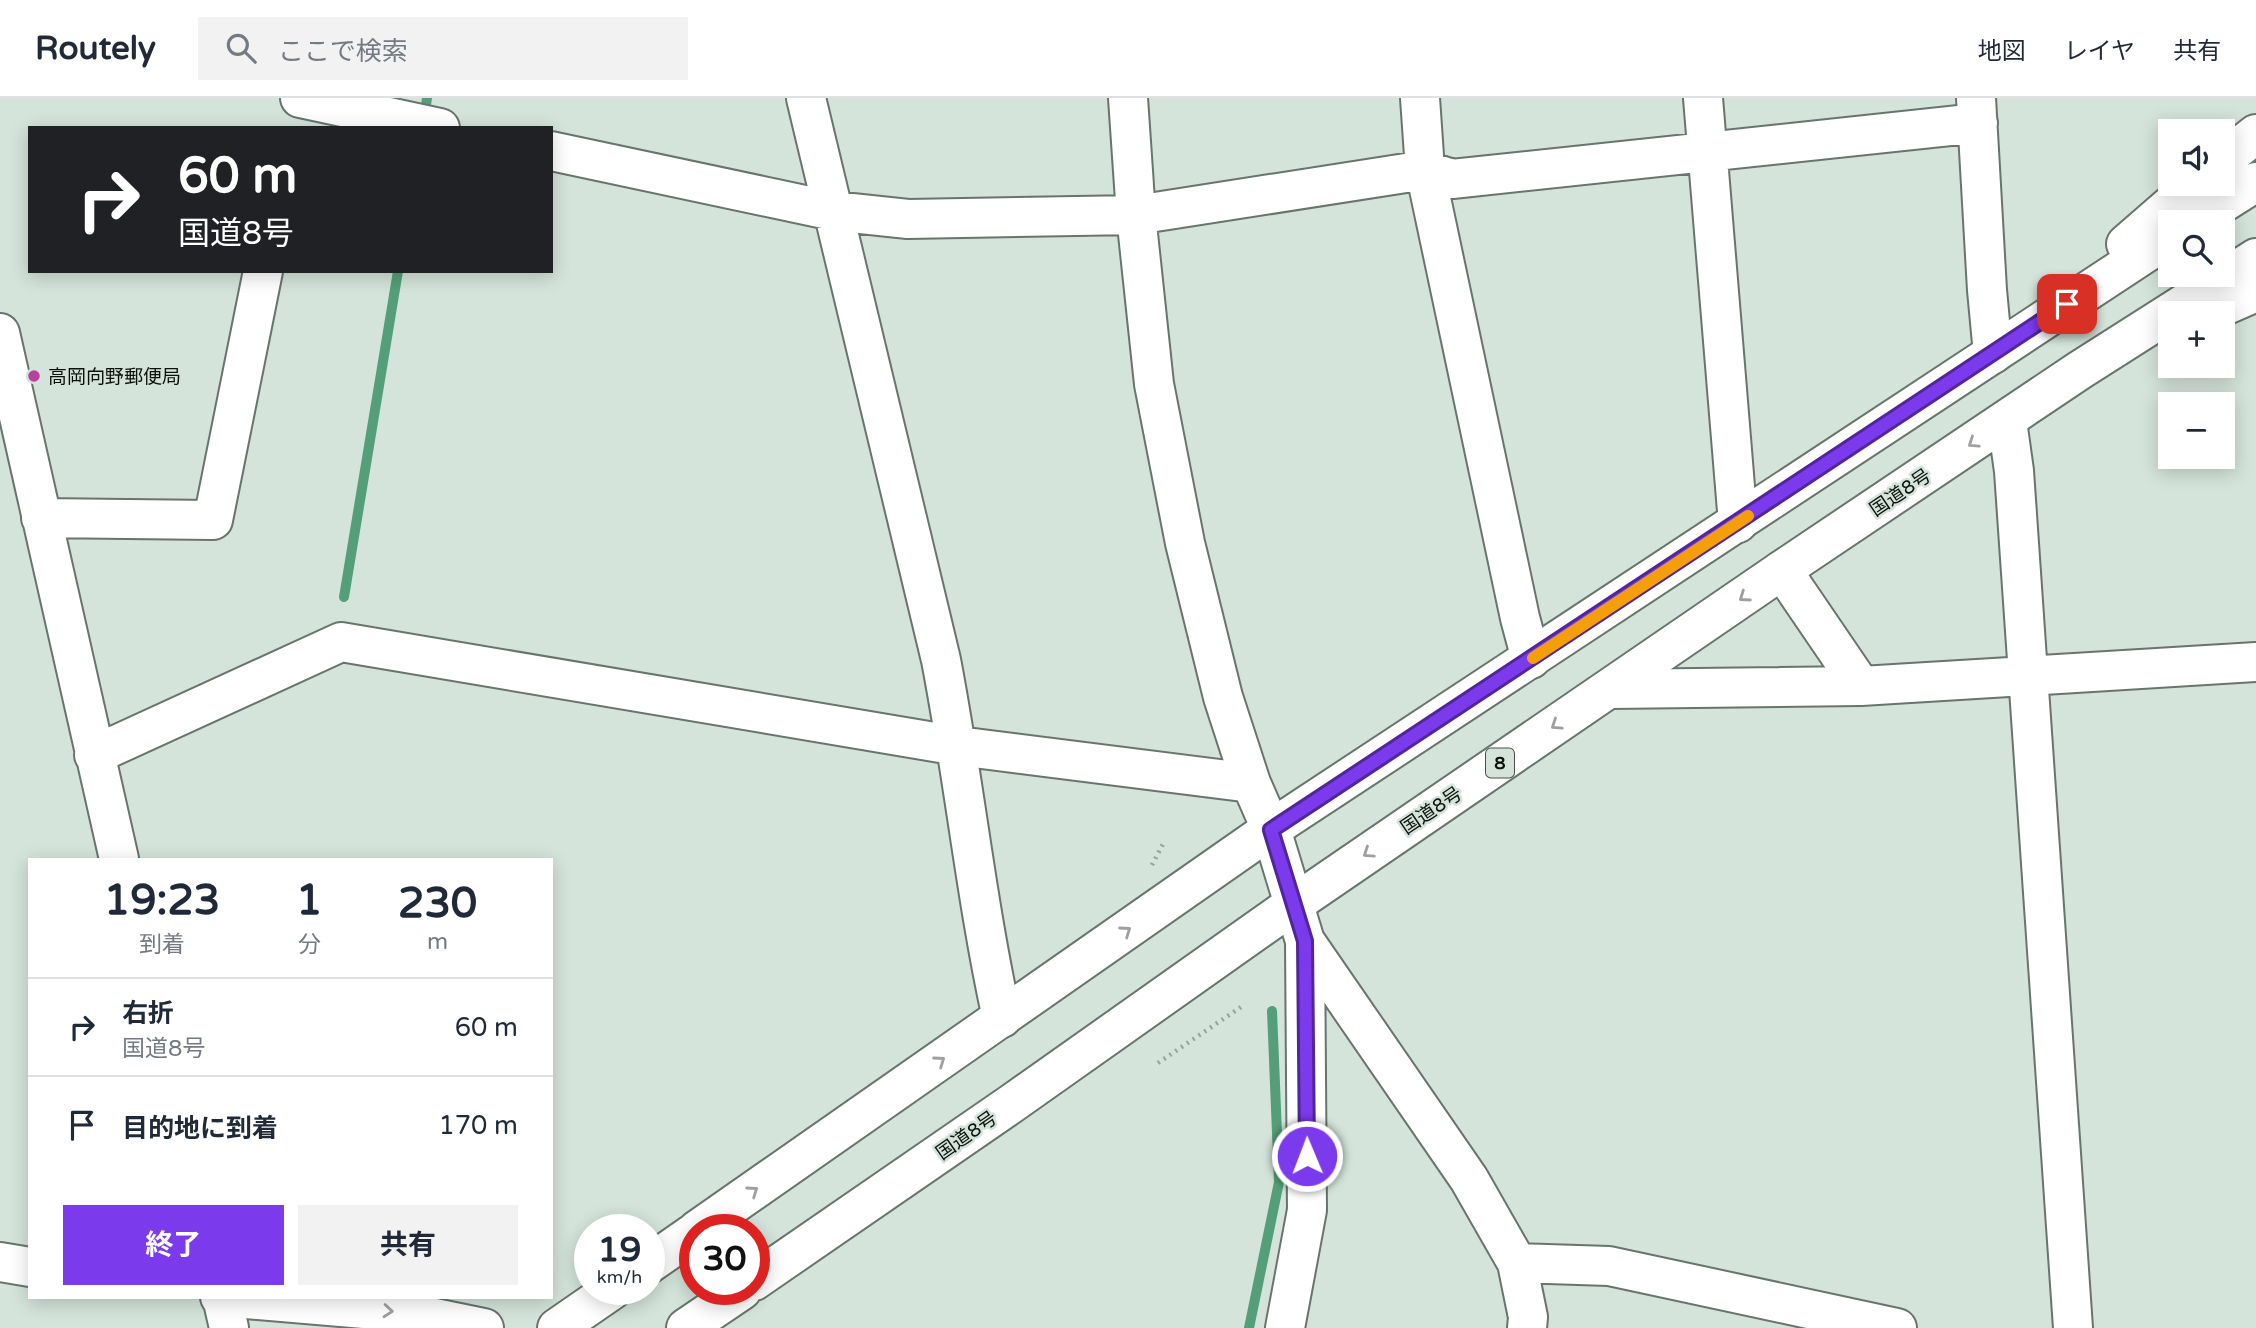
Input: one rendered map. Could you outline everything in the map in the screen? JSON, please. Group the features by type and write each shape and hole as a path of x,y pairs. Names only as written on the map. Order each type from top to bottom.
{"main road":[{"path":"293,126 300,98 431,126"},
{"path":"806,98 938,647 958,746 990,965 1002,1018"},
{"path":"1128,98 1136,215 1154,384 1185,543 1223,697 1251,783 1271,830 1305,941 1307,1210 1285,1328"},
{"path":"1420,98 1425,170 1531,659"},
{"path":"1703,98 1738,523"},
{"path":"553,151 833,211 908,219 1136,215 1425,170 1452,179 1707,150 1977,111 1993,354"},
{"path":"2235,151 2256,134"},
{"path":"2212,210 2256,182"},
{"path":"2025,334 2181,196"},
{"path":"720,1214 1271,830 2158,245"},
{"name":"国道8号","path":"770,1270 1294,904 1782,570 2080,370 2256,258"},
{"path":"41,518 213,520 264,273"},
{"path":"2235,301 2256,292"},
{"path":"0,333 119,858"},
{"name":"8","path":"2080,370 2158,335"},
{"path":"2007,421 2014,471 2073,1328"},
{"path":"1782,570 1861,686"},
{"path":"94,755 341,642 958,746 1251,783"},
{"path":"1611,689 1861,686 2256,662"},
{"path":"1305,941 1469,1179 1517,1263 1528,1317 1527,1328"},
{"path":"0,1262 28,1267"},
{"path":"1517,1263 1609,1266 1897,1328"},
{"path":"222,1299 229,1328"},
{"path":"246,1299 411,1313 484,1328"},
{"path":"557,1328 590,1305"},
{"path":"686,1328 720,1305"}],"path":[{"path":"1150,867 1164,842"},
{"path":"1158,1063 1241,1007"}],"waterway":[{"path":"424,118 427,98"},
{"path":"344,597 398,273"},
{"path":"1249,1328 1279,1182 1272,1011"}],"slow traffic":[{"path":"1533,658 1748,516"}],"place":[{"name":"高岡向野郵便局","path":"34,376"}],"route":[{"path":"1307,1156 1305,941 1271,830 2067,304"}]}
